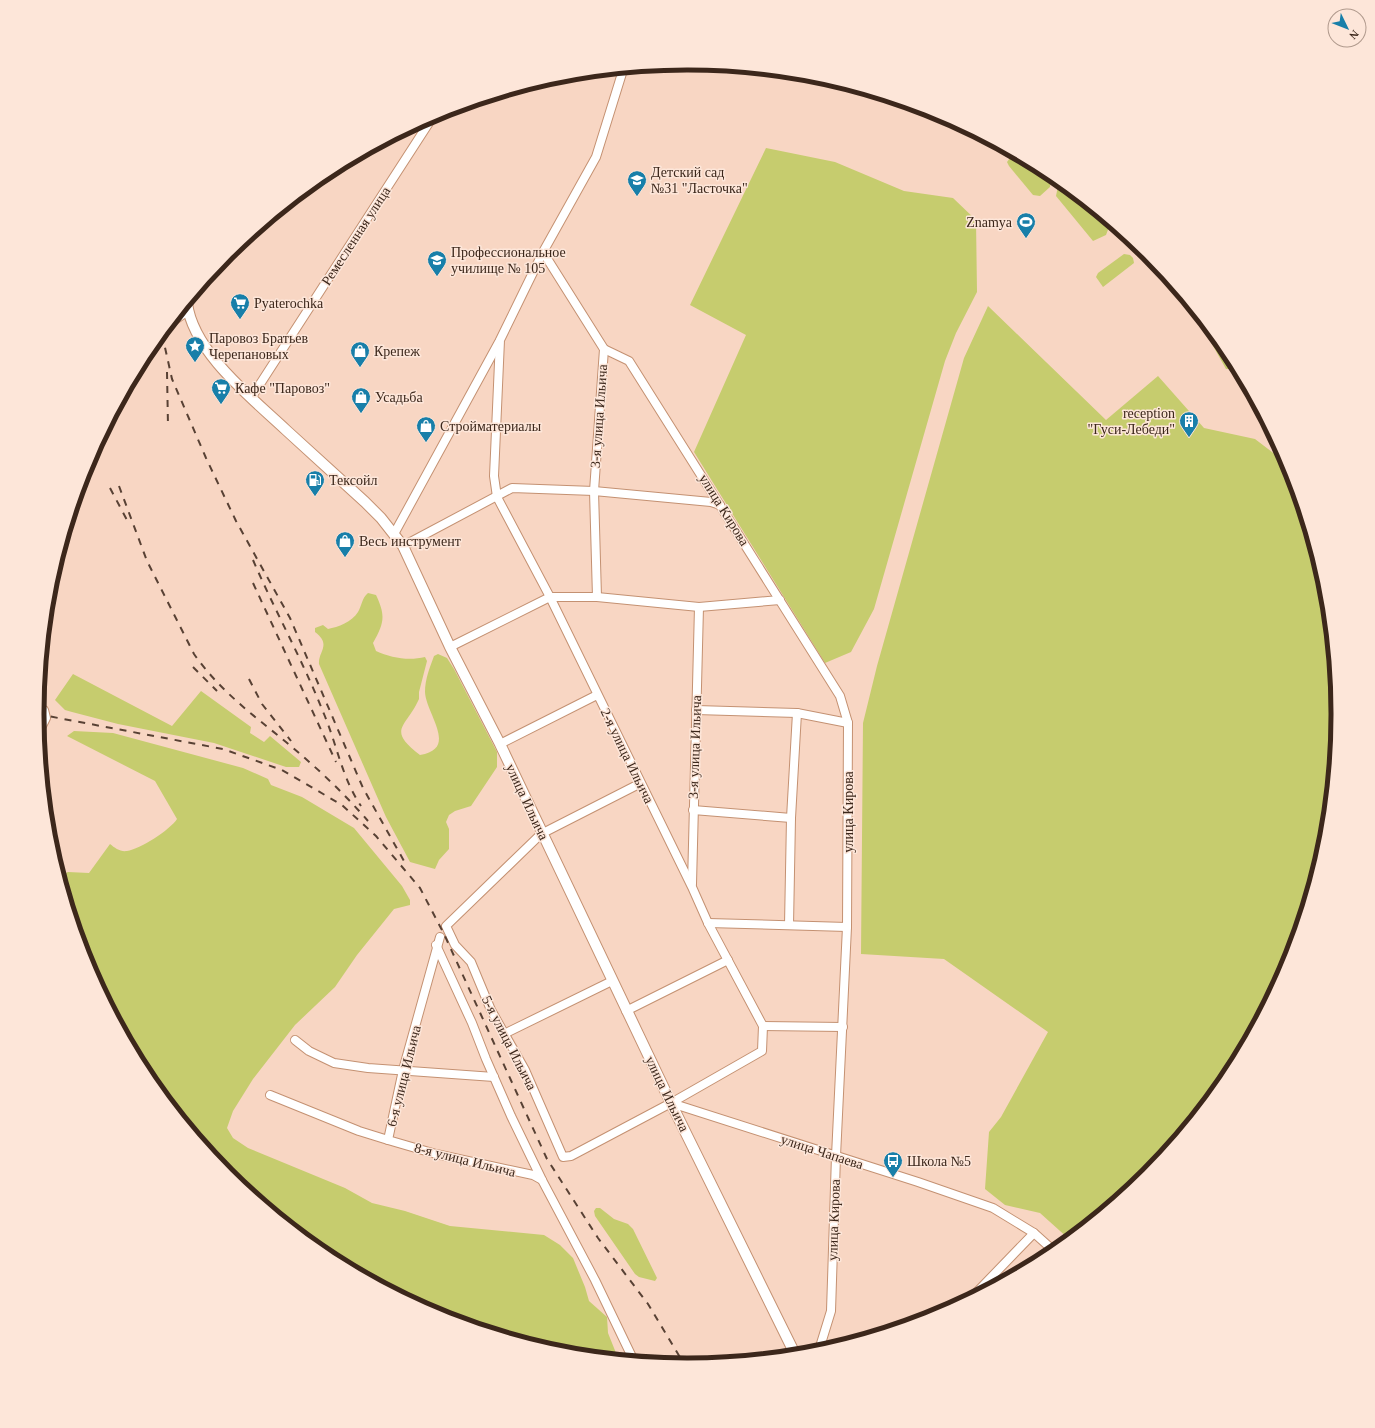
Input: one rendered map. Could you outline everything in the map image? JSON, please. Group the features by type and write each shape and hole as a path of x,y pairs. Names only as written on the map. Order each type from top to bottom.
{"main road":[{"name":"улица Ильича","path":"188,308 194,327 203,344 237,384 365,502 403,546 450,646 500,744 541,834 626,1011 792,1348"}],"street":[{"name":"2-я улица Ильича","path":"622,74 596,157 544,252 500,340 494,476 497,496 550,597 692,886 708,923 763,1026"},
{"name":"Ремесленная улица","path":"251,398 427,126"},
{"name":"3-я улица Ильича","path":"544,252 604,349 594,491 597,597"},
{"path":"394,534 500,340"},
{"name":"улица Кирова","path":"604,349 630,361 840,696 848,723 847,927 836,1156 831,1311 821,1343"},
{"path":"403,546 512,488 594,491 720,504"},
{"path":"450,646 550,597 597,597 699,607 780,600"},
{"name":"3-я улица Ильича","path":"692,886 699,607"},
{"path":"500,744 597,695"},
{"path":"44,710 46,718 44,721"},
{"path":"696,710 797,713 848,723"},
{"path":"789,925 791,818 797,713"},
{"path":"541,834 641,783"},
{"path":"693,810 791,818"},
{"name":"5-я улица Ильича","path":"541,834 446,926 455,945 471,962 491,1010 525,1070 563,1156 571,1156 671,1103"},
{"path":"708,923 847,927"},
{"name":"6-я улица Ильича","path":"270,1096 359,1132 388,1140 403,1070 424,1000 436,945 440,937"},
{"path":"436,945 472,1023 494,1077 542,1180 575,1239 631,1355"},
{"path":"626,1011 728,960"},
{"path":"504,1034 612,981"},
{"path":"671,1103 762,1051 763,1026 843,1027"},
{"path":"295,1040 309,1051 334,1063 368,1068 494,1077"},
{"name":"улица Чапаева","path":"671,1103 994,1208 1034,1232 1049,1246"},
{"name":"8-я улица Ильича","path":"388,1140 436,1154 533,1175 542,1180"},
{"path":"984,1285 1034,1232"}],"green space":[{"path":"766,148 835,162 904,191 953,198 976,220 977,292 956,333 945,361 874,609 851,652 825,663 694,452 746,335 690,305"},
{"path":"1010,158 1051,183 1050,187 1040,196 1033,195 1007,162"},
{"path":"1058,188 1079,203 1109,227 1106,235 1093,241 1056,196"},
{"path":"1124,254 1130,255 1133,258 1134,263 1103,287 1096,277 1098,273"},
{"path":"988,306 1106,420 1158,376 1204,428 1255,439 1277,455 1297,507 1309,547 1319,588 1330,672 1330,756 1319,840 1297,921 1265,999 1223,1072 1198,1106 1171,1138 1143,1169 1112,1198 1065,1235 1040,1213 1005,1205 985,1189 989,1132 1001,1117 1048,1032 944,959 861,954 863,723 877,666 964,358"},
{"path":"1205,331 1231,369 1226,369"},
{"path":"368,593 376,595 382,614 380,630 373,643 376,651 400,658 413,659 425,657 427,661 419,692 419,699 402,728 401,734 404,739 420,755 431,751 437,746 439,738 438,730 425,692 429,669 434,656 438,654 447,658 454,669 497,752 497,767 471,806 455,811 449,815 446,822 449,829 449,849 439,860 435,869 410,862 386,817 319,664 323,641 315,632 315,628 323,625 328,629 349,621 358,612 363,599"},
{"path":"73,674 172,726 201,691 251,727 250,733 264,742 270,736 301,762 299,767 286,767 214,743 118,724 65,710 55,700"},
{"path":"74,731 113,733 243,768 268,779 271,785 302,797 354,828 402,886 410,900 410,905 394,909 357,955 335,987 295,1025 253,1079 233,1111 227,1128 233,1138 248,1148 345,1188 372,1203 405,1211 450,1226 544,1235 560,1245 573,1258 589,1301 607,1317 608,1333 616,1353 562,1345 521,1336 441,1309 403,1291 330,1249 296,1225 263,1198 232,1169 204,1138 177,1106 152,1072 110,999 78,921 64,874 68,872 89,873 110,844 122,851 133,850 162,833 177,819 155,781 67,736"},
{"path":"596,1208 600,1208 614,1219 628,1224 633,1229 657,1278 655,1281 639,1277 635,1274 595,1216 594,1211"}],"railway":[{"path":"163,340 172,379 206,458 236,521 290,618 363,788 404,861"},
{"path":"167,372 168,426"},
{"path":"119,486 147,561 194,654 225,691 319,770 368,821"},
{"path":"110,488 127,520"},
{"path":"253,560 316,694 329,726 344,773 361,806"},
{"path":"253,583 336,762"},
{"path":"193,667 217,691"},
{"path":"249,679 262,704 291,741"},
{"path":"44,715 223,749 282,770 342,805 376,836 420,888 444,934 547,1159 598,1238 648,1304 680,1358"}],"place":[{"name":"Детский сад №31 \"Ласточка\"","path":"637,197"},
{"name":"Znamya","path":"1026,239"},
{"name":"Профессиональное училище № 105","path":"437,277"},
{"name":"Pyaterochka","path":"240,320"},
{"name":"Паровоз Братьев Черепановых","path":"195,363"},
{"name":"Крепеж","path":"360,368"},
{"name":"Кафе \"Паровоз\"","path":"221,405"},
{"name":"Усадьба","path":"361,414"},
{"name":"reception \"Гуси-Лебеди\"","path":"1189,438"},
{"name":"Стройматериалы","path":"426,443"},
{"name":"Тексойл","path":"315,497"},
{"name":"Весь инструмент","path":"345,558"},
{"name":"Школа №5","path":"893,1178"}]}
